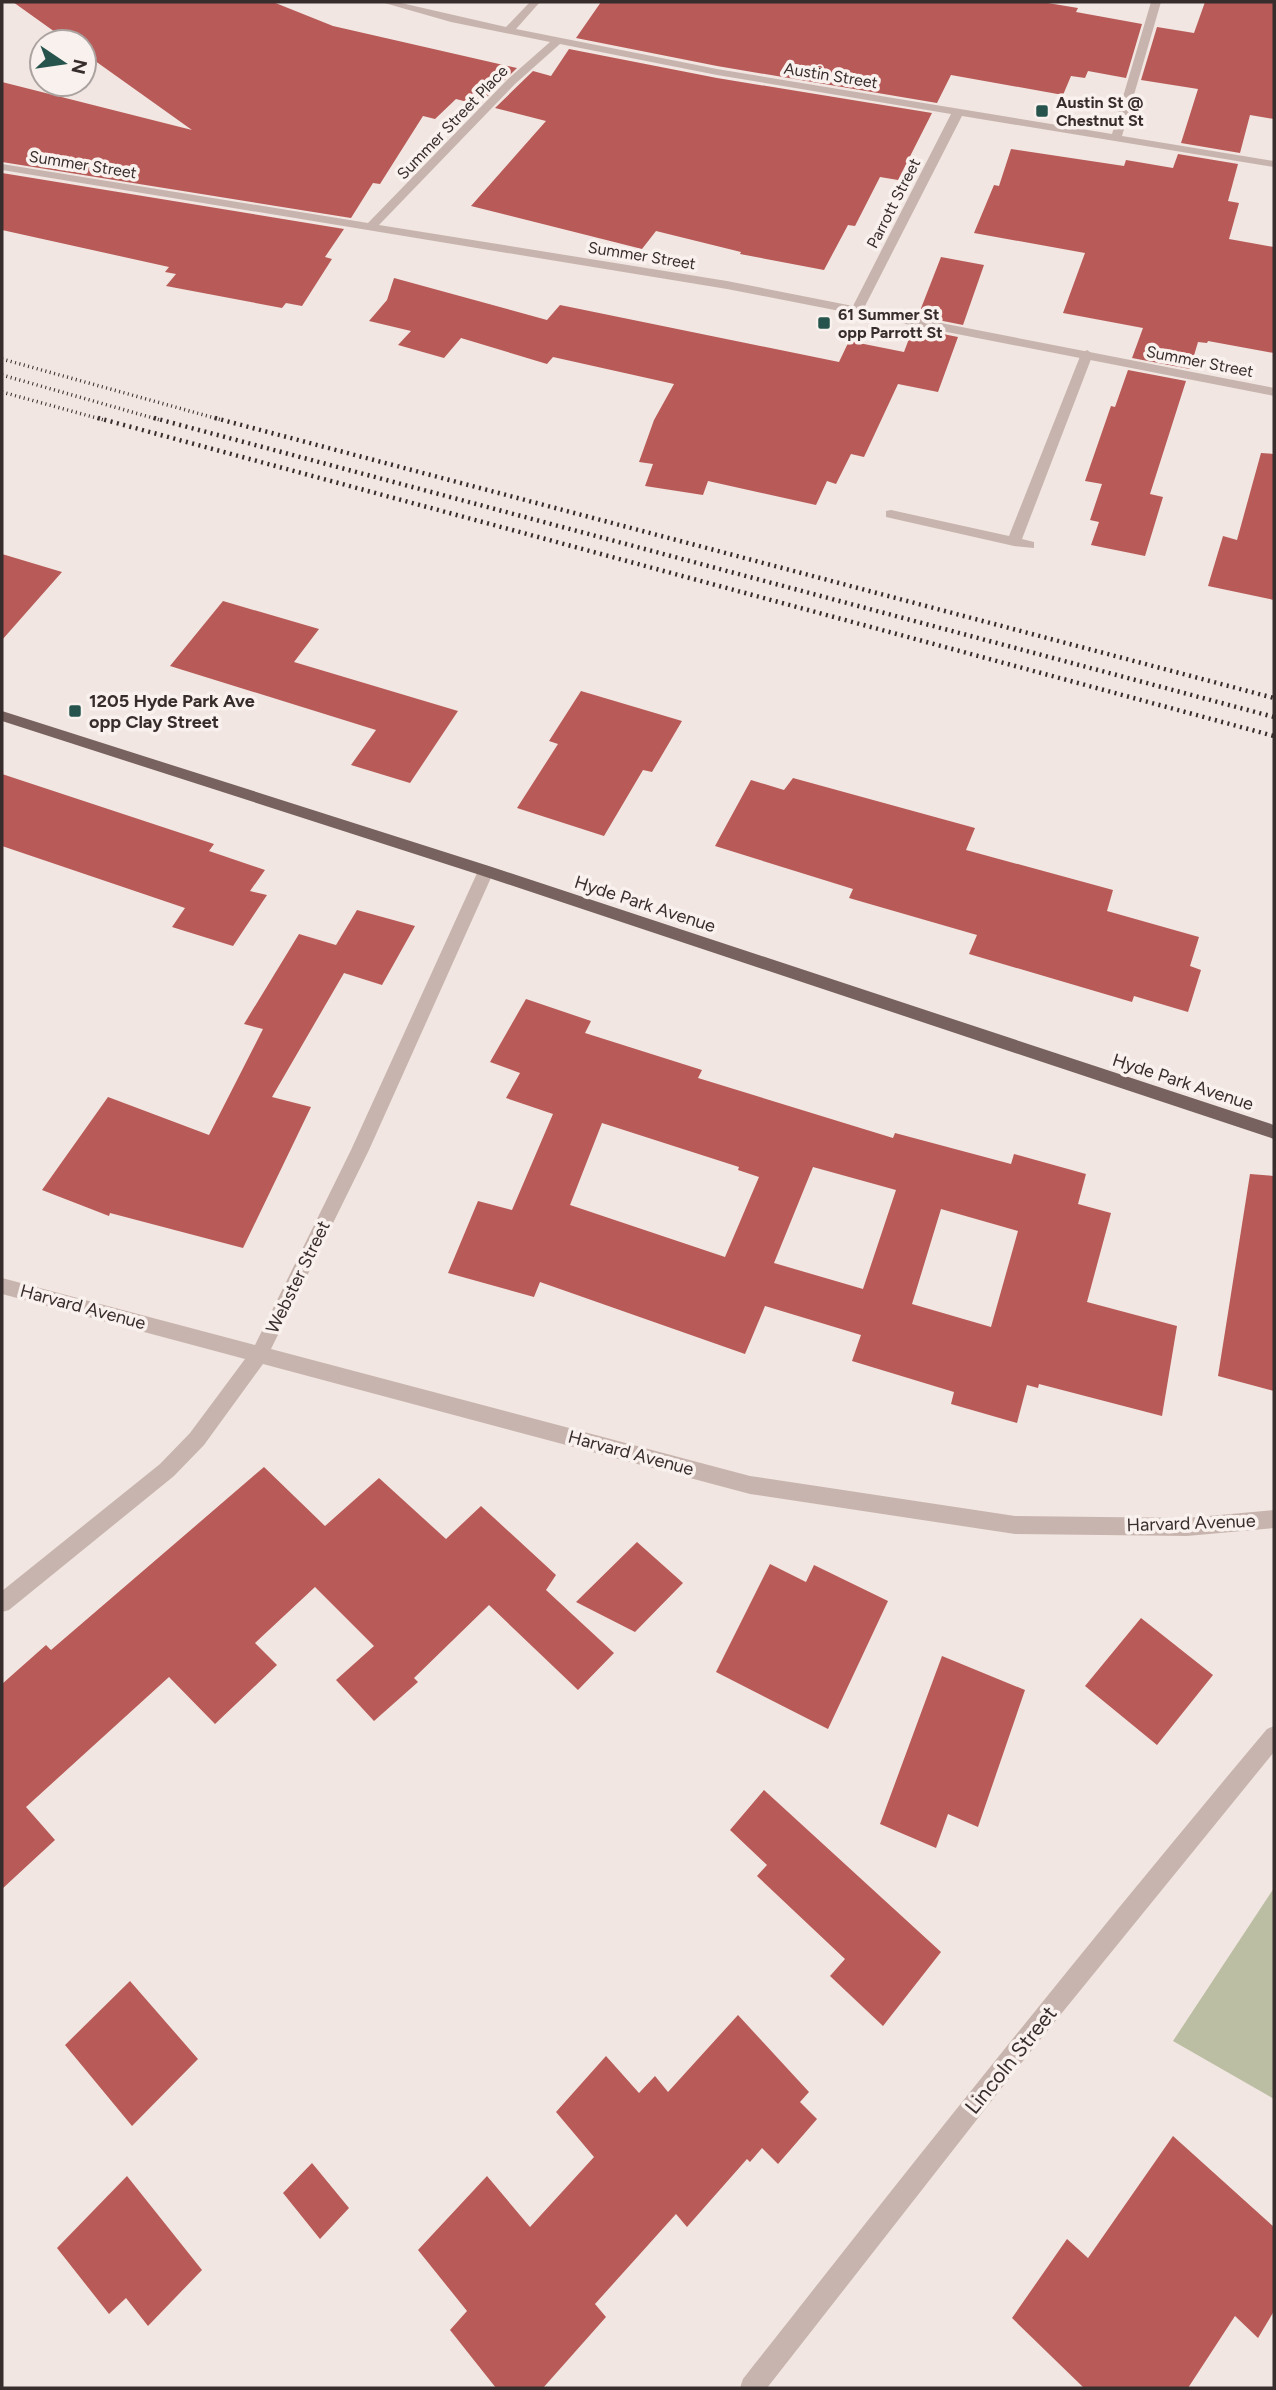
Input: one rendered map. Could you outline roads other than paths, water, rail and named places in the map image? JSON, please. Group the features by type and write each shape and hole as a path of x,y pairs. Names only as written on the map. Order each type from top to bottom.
{"main road":[{"name":"Hyde Park Avenue","path":"3,720 486,871 1274,1132"}],"street":[{"name":"Austin Street","path":"386,2 450,19 717,72 1274,164"},
{"path":"509,30 535,2"},
{"path":"1116,138 1156,2"},
{"name":"Summer Street Place","path":"370,228 511,82 558,40"},
{"name":"Parrott Street","path":"857,309 958,112"},
{"name":"Summer Street","path":"2,167 727,285 1274,392"},
{"path":"1014,542 1087,354"},
{"path":"891,514 1029,545"},
{"name":"Webster Street","path":"2,1603 167,1470 197,1439 260,1353 360,1150 486,871"},
{"name":"Harvard Avenue","path":"2,1286 750,1485 1016,1525 1186,1527 1274,1519"},
{"name":"Lincoln Street","path":"752,2388 871,2234 1274,1736"}],"railway":[{"path":"2,359 222,420"},
{"path":"2,375 160,420"},
{"path":"2,392 104,420"},
{"path":"98,418 1274,736"},
{"path":"154,418 1274,717"},
{"path":"215,418 1274,698"}],"place":[{"name":"Austin St @ Chestnut St","path":"1042,111"},
{"name":"61 Summer St opp Parrott St","path":"824,323"},
{"name":"1205 Hyde Park Ave opp Clay Street","path":"75,711"}]}
